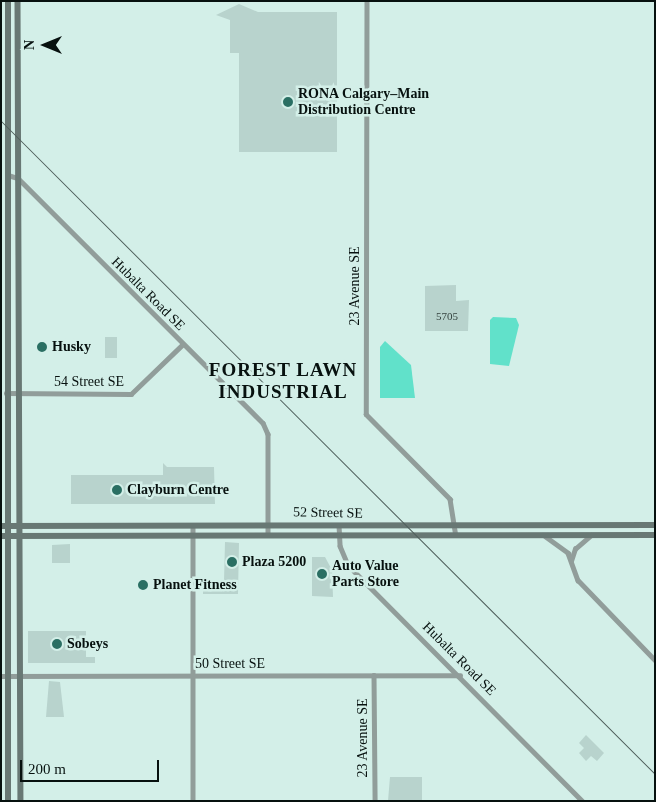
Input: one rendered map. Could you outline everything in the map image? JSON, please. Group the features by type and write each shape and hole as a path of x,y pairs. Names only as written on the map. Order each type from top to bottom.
{"main road":[{"path":"8,1 8,175 3,526 4,748 8,801"},
{"path":"18,1 21,801"},
{"name":"52 Street SE","path":"3,526 655,525"},
{"name":"52 Street SE","path":"3,536 655,535"}],"street":[{"name":"23 Avenue SE","path":"367,1 366,414 450,499 456,525 456,535"},
{"name":"Hubalta Road SE","path":"8,175 18,178 182,345 263,423 268,434 268,525"},
{"name":"54 Street SE","path":"5,393 131,394 182,345"},
{"path":"268,525 268,535"},
{"name":"Hubalta Road SE","path":"339,525 339,535 348,565 460,675 582,801"},
{"path":"193,526 193,801"},
{"path":"543,535 557,543 572,561 578,580 655,660"},
{"path":"572,561 575,549 592,535"},
{"name":"23 Avenue SE","path":"374,674 374,801"},
{"name":"50 Street SE","path":"4,676 460,675"}],"shaded area":[{"path":"493,317 516,318 519,325 509,366 490,364 490,320"},
{"path":"385,341 411,365 415,398 380,398 380,347"}],"building":[{"name":"RONA Calgary–Main Distribution Centre","path":"239,4 258,12 337,12 337,152 239,152 239,53 230,53 230,20 216,15"},
{"path":"456,285 456,301 469,300 468,331 425,331 425,286"},
{"path":"105,337 117,337 117,358 105,358"},
{"path":"163,463 167,467 214,467 215,504 71,504 71,475 163,475"},
{"name":"Plaza 5200","path":"225,542 239,543 238,594 203,594 203,581 224,581"},
{"path":"70,544 70,563 52,563 52,545"},
{"name":"Auto Value Parts Store","path":"312,557 325,557 332,570 333,597 312,596"},
{"name":"Sobeys","path":"28,631 86,631 86,657 95,657 95,663 28,663"},
{"path":"49,681 60,682 64,717 46,717"},
{"path":"586,735 604,753 597,761 591,756 586,761 579,753 584,748 579,743"},
{"path":"390,777 422,777 422,801 388,801"}],"railway":[{"path":"1,121 655,774"}],"place":[{"name":"RONA Calgary–Main Distribution Centre","path":"288,102"},
{"name":"Husky","path":"42,347"},
{"name":"Clayburn Centre","path":"117,490"},
{"name":"Plaza 5200","path":"232,562"},
{"name":"Auto Value Parts Store","path":"322,574"},
{"name":"Planet Fitness","path":"143,585"},
{"name":"Sobeys","path":"57,644"}],"district":[{"name":"FOREST LAWN INDUSTRIAL","path":"283,381"}]}
